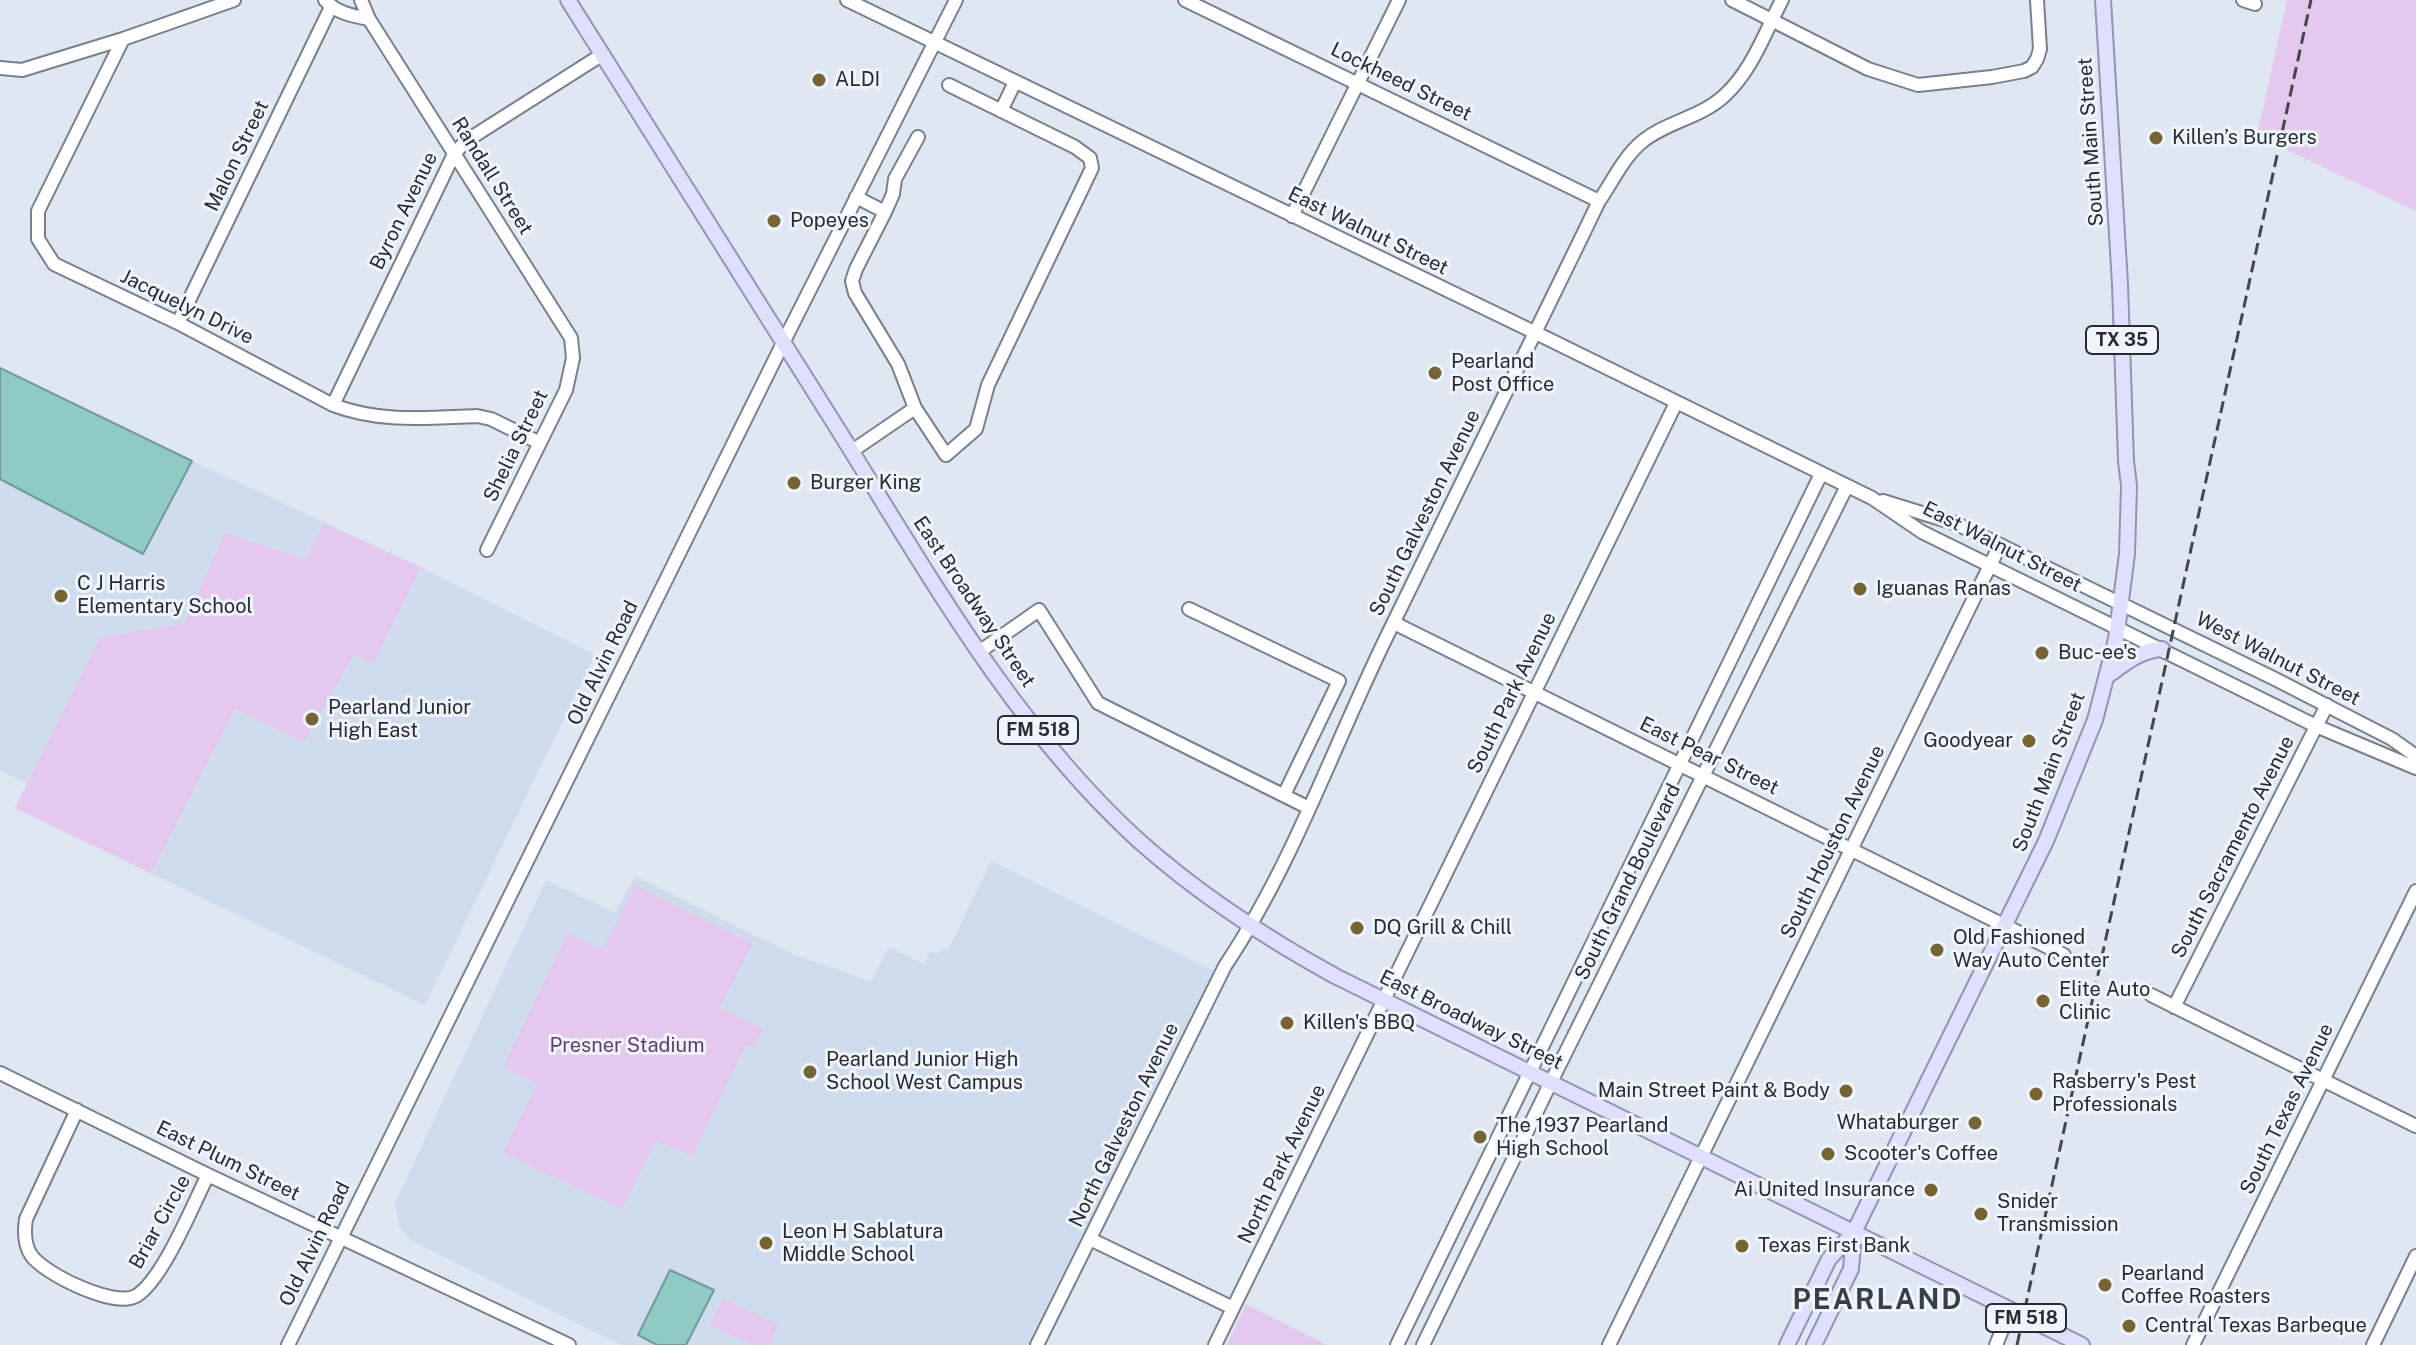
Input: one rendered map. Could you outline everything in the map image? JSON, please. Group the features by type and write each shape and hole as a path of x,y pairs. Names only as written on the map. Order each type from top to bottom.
{"main road":[{"name":"East Broadway Street","path":"568,0 989,669 1106,808 1138,839 1187,880 1293,953 1854,1232"},
{"name":"South Main Street","path":"1854,1232 2062,805 2095,720 2116,639 2127,554 2129,486 2103,0"},
{"path":"2106,677 2137,655 2162,649"},
{"name":"FM 518","path":"1854,1232 2082,1345"},
{"name":"TX 35","path":"1787,1345 1829,1259 1854,1232"},
{"name":"TX 35","path":"1814,1345 1851,1269 1854,1232"}],"street":[{"path":"0,68 22,70 234,0"},
{"name":"Randall Street","path":"361,0 369,19 571,338 573,358"},
{"name":"East Walnut Street","path":"847,0 1872,498 1922,532 2117,627"},
{"name":"Old Alvin Road","path":"288,1345 956,0"},
{"name":"Lockheed Street","path":"1185,0 1599,201"},
{"path":"1292,216 1399,0"},
{"path":"1732,0 1868,69 1918,85 1992,77 2032,67 2040,49 2037,0"},
{"name":"South Galveston Avenue","path":"1252,925 1394,623 1599,201 1623,164 1644,140 1701,113 1727,94 1747,69 1782,0"},
{"path":"328,4 349,15 369,19"},
{"name":"Malon Street","path":"178,323 328,4"},
{"name":"Jacquelyn Drive","path":"123,39 38,211 38,239 54,264 178,323 333,405 366,416 477,416 491,419 540,443"},
{"name":"Byron Avenue","path":"333,405 454,154 466,141 603,54"},
{"path":"1001,111 1015,82"},
{"path":"918,137 895,179 893,194 852,281 855,293 898,364 915,408 946,455 976,429 988,385 1092,168 1090,158 1075,147 949,85"},
{"path":"856,197 885,212"},
{"name":"Shelia Street","path":"487,550 566,390 573,358"},
{"name":"South Park Avenue","path":"1384,1000 1676,403"},
{"path":"852,451 915,408"},
{"name":"South Grand Boulevard","path":"1397,1345 1821,474"},
{"name":"South Grand Boulevard","path":"1423,1345 1847,486"},
{"name":"East Walnut Street","path":"1872,498 1957,524 2120,602"},
{"name":"South Houston Avenue","path":"1609,1345 2000,545"},
{"name":"West Walnut Street","path":"2120,602 2327,705 2392,739 2416,756"},
{"path":"1189,609 1339,681 1284,795"},
{"path":"979,652 1039,610 1098,703 1309,808"},
{"name":"East Pear Street","path":"1394,623 2064,955"},
{"name":"West Walnut Street","path":"2117,627 2316,726 2416,768"},
{"name":"South Sacramento Avenue","path":"2174,1007 2327,705"},
{"name":"South Texas Avenue","path":"2193,1345 2416,891"},
{"name":"North Galveston Avenue","path":"1037,1345 1225,966 1252,925"},
{"path":"2151,995 2416,1126"},
{"name":"North Park Avenue","path":"1215,1345 1384,1000"},
{"name":"East Plum Street","path":"0,1073 569,1345"},
{"name":"Briar Circle","path":"77,1110 26,1219 23,1235 31,1255 51,1272 109,1299 133,1298 148,1286 162,1265 208,1175"},
{"path":"1090,1239 1233,1308"},
{"path":"2373,1345 2416,1256"},
{"path":"1996,1345 2010,1310"}],"shaded area":[{"path":"0,368 192,461 143,554 0,479"},
{"name":"Pearland Junior High East","path":"192,461 421,567 595,655 425,1005 15,808 27,784 0,770 0,479 143,554"},
{"name":"Pearland Junior High School West Campus","path":"991,861 1214,971 1028,1345 621,1345 412,1241 399,1226 395,1203 546,880 615,913 635,876 786,951 871,982 889,947 924,964 930,951 938,954 942,949 948,950"},
{"path":"670,1270 714,1290 686,1345 657,1345 638,1335"}],"green space":[{"path":"2287,0 2416,0 2416,211 2257,136"},
{"path":"324,524 421,567 373,664 354,654 304,742 235,709 151,873 15,808 100,638 185,623 225,533 306,559"},
{"name":"Presner Stadium","path":"635,885 753,943 720,1007 763,1029 753,1048 746,1045 692,1156 656,1140 622,1209 503,1153 537,1084 503,1067 568,933 603,950"},
{"path":"723,1298 778,1325 769,1345 752,1345 710,1325"},
{"path":"1246,1304 1327,1345 1227,1345"}],"railway":[{"path":"2017,1345 2311,0"}],"place":[{"name":"ALDI","path":"819,80"},
{"name":"Killen’s Burgers","path":"2156,138"},
{"name":"Popeyes","path":"774,221"},
{"name":"Pearland Post Office","path":"1435,373"},
{"name":"Burger King","path":"794,483"},
{"name":"Iguanas Ranas","path":"1860,589"},
{"name":"C J Harris Elementary School","path":"61,596"},
{"name":"Buc-ee's","path":"2042,653"},
{"name":"Pearland Junior High East","path":"312,719"},
{"name":"Goodyear","path":"2029,741"},
{"name":"DQ Grill & Chill","path":"1357,928"},
{"name":"Old Fashioned Way Auto Center","path":"1937,950"},
{"name":"Elite Auto Clinic","path":"2043,1001"},
{"name":"Killen's BBQ","path":"1287,1023"},
{"name":"Pearland Junior High School West Campus","path":"810,1072"},
{"name":"Main Street Paint & Body","path":"1846,1091"},
{"name":"Rasberry's Pest Professionals","path":"2036,1094"},
{"name":"Whataburger","path":"1975,1123"},
{"name":"The 1937 Pearland High School","path":"1480,1137"},
{"name":"Scooter's Coffee","path":"1828,1154"},
{"name":"Ai United Insurance","path":"1931,1190"},
{"name":"Snider Transmission","path":"1981,1214"},
{"name":"Leon H Sablatura Middle School","path":"766,1243"},
{"name":"Texas First Bank","path":"1742,1246"},
{"name":"Pearland Coffee Roasters","path":"2105,1285"},
{"name":"Central Texas Barbeque","path":"2129,1326"}],"district":[{"name":"PEARLAND","path":"1878,1300"}]}
